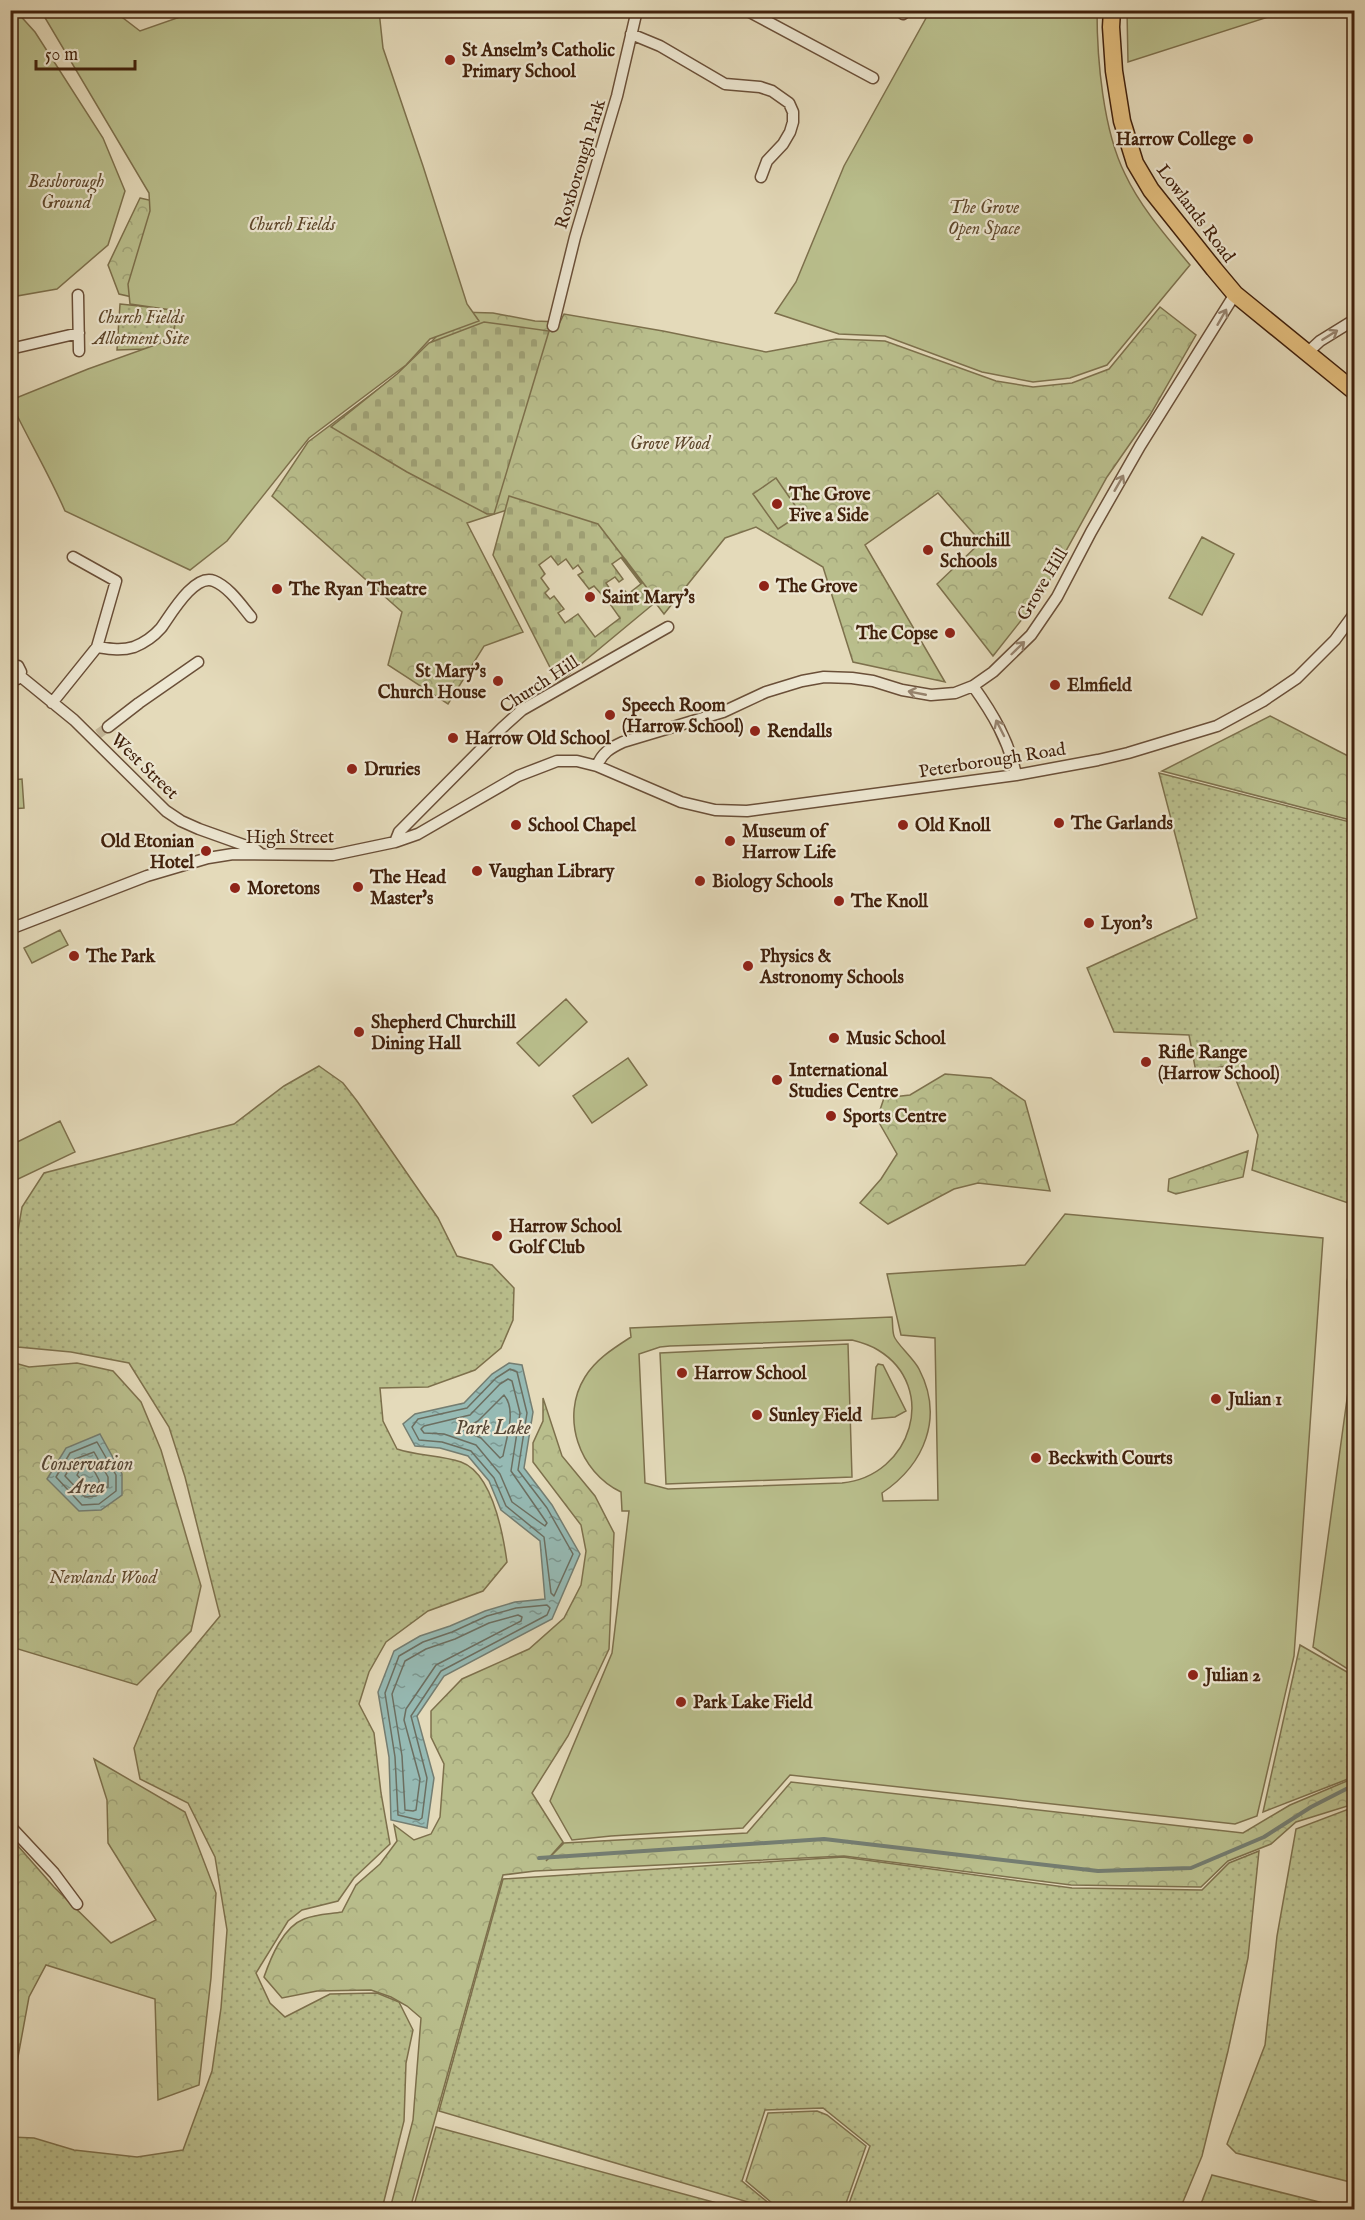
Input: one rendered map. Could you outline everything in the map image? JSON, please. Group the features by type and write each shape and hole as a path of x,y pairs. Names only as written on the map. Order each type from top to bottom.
{"main road":[{"name":"Lowlands Road","path":"1112,10 1114,71 1122,121 1135,163 1151,190 1235,294 1354,391"}],"street":[{"name":"Roxborough Park","path":"553,326 575,237 617,96 637,10"},
{"path":"746,10 873,78"},
{"path":"631,34 660,46 725,84 760,87 781,96 789,103 794,122 783,144 767,161 761,177"},
{"name":"Grove Hill","path":"597,766 600,757 608,749 623,742 723,712 766,692 802,681 824,677 852,678 931,695 955,693 973,686 993,672 1031,635 1057,597 1140,446 1235,294"},
{"path":"78,295 79,351"},
{"path":"1306,352 1354,320"},
{"path":"10,349 79,333"},
{"path":"52,702 97,647 116,580 73,556"},
{"path":"97,647 121,650 144,642 160,628 186,594 199,584 210,580 225,589 251,617"},
{"name":"Peterborough Road","path":"597,766 681,802 715,810 747,811 1016,775 1128,753 1217,726 1263,701 1297,678 1335,640 1354,614"},
{"name":"Church Hill","path":"395,842 399,832 501,728 522,710 668,627"},
{"path":"100,733 139,702 198,662"},
{"name":"West Street","path":"11,665 20,668 15,677 100,733 117,764 174,816 199,829 255,849 261,855"},
{"path":"973,686 988,706 1001,730 1011,754 1016,775"},
{"name":"High Street","path":"10,929 159,871 232,854 333,855 395,842 418,834 541,765 564,760 597,766"},
{"path":"10,1826 54,1873 77,1904"}],"green space":[{"path":"1127,10 1287,11 1128,62"},
{"name":"Bessborough Ground","path":"16,11 35,32 103,138 125,191 108,245 57,289 11,297 10,13"},
{"name":"Church Fields","path":"41,11 108,11 119,15 140,31 197,11 379,11 383,48 467,304 479,321 430,339 406,365 309,438 227,541 190,570 65,511 11,403 11,400 88,369 172,339 178,311 130,304 128,284 150,211 149,193"},
{"name":"The Grove Open Space","path":"930,11 1097,11 1098,51 1106,116 1117,156 1131,186 1146,210 1190,265 1107,365 1070,378 1033,382 982,372 885,336 839,334 775,313 796,282 844,166"},
{"path":"140,198 158,202 172,306 119,294 108,265"},
{"name":"Church Fields Allotment Site","path":"120,304 178,310 172,339 145,349 117,350"},
{"name":"Grove Wood","path":"1160,307 1196,335 1150,415 1107,477 1042,594 993,656 937,584 981,542 938,493 865,545 945,682 853,662 823,567 756,527 725,538 664,614 597,526 510,509 467,523 523,632 484,646 448,704 388,665 402,612 272,496 308,442 409,366 459,312 493,313 535,321 560,322 564,314 766,352 836,339 885,341 996,381 1033,387 1072,383 1109,369"},
{"path":"484,322 549,331 494,514 487,514 407,472 331,427 397,374 429,343"},
{"name":"The Grove Five a Side","path":"776,478 801,514 778,529 753,494"},
{"path":"509,496 598,524 657,601 558,683 493,555","holes":["551,556 558,565 566,559 573,569 578,565 583,572 578,575 589,589 594,586 602,595 610,589 606,583 615,577 619,582 623,579 612,564 622,557 642,583 628,594 625,591 622,593 626,599 622,603 618,598 610,604 620,618 595,637 578,614 565,623 558,613 564,609 554,596 550,599 545,593 549,589 541,578 545,574 539,565"]},
{"path":"1202,537 1234,554 1202,615 1169,598"},
{"path":"1270,716 1354,759 1354,821 1162,771"},
{"path":"1159,773 1354,823 1354,1205 1252,1170 1258,1135 1230,1065 1196,1072 1189,1035 1114,1032 1087,968 1197,918"},
{"path":"22,779 24,808 11,809 11,780"},
{"path":"60,930 68,945 32,963 24,948"},
{"path":"566,999 587,1022 539,1066 517,1043"},
{"path":"628,1058 647,1085 592,1123 573,1096"},
{"path":"319,1066 343,1083 357,1101 438,1218 457,1256 492,1265 514,1288 513,1320 501,1348 475,1370 428,1387 380,1388 383,1421 397,1449 461,1462 472,1468 481,1478 499,1521 507,1562 483,1591 428,1611 386,1642 369,1672 359,1704 374,1733 390,1844 354,1878 338,1901 302,1910 288,1921 256,1973 270,2003 285,2017 330,1994 377,1993 399,2002 413,2030 406,2063 404,2121 382,2209 11,2209 11,2137 34,2138 74,2150 137,2157 183,2150 212,2071 221,2008 227,1930 215,1857 188,1803 140,1779 134,1748 158,1691 220,1616 185,1477 169,1427 129,1363 71,1352 18,1347 12,1266 22,1207 44,1173 234,1124 284,1086"},
{"path":"945,1074 991,1078 1025,1101 1050,1191 978,1183 954,1189 888,1224 860,1203 881,1179 897,1154 877,1119 884,1098 910,1095"},
{"path":"60,1121 75,1152 14,1181 11,1173 11,1145"},
{"path":"1248,1151 1243,1177 1176,1194 1168,1191 1169,1179"},
{"path":"1065,1214 1323,1238 1294,1656 1257,1816 1235,1824 790,1775 743,1828 572,1840 550,1801 612,1653 629,1511 622,1511 621,1492 606,1483 594,1471 578,1442 574,1426 574,1409 578,1393 589,1371 606,1354 631,1337 630,1328 892,1317 895,1339 917,1365 926,1387 930,1405 930,1422 919,1454 897,1481 882,1493 883,1501 938,1500 935,1338 901,1335 887,1274 1025,1265","holes":["852,1340 878,1350 897,1366 908,1385 912,1406 909,1428 900,1448 886,1464 866,1477 842,1483 668,1489 645,1483 639,1354 670,1346"]},
{"path":"1354,1243 1354,1334 1349,1342 1347,1282"},
{"name":"Sunley Field","path":"848,1344 852,1477 666,1484 660,1353"},
{"path":"1354,1348 1354,1673 1313,1647"},
{"name":"Newlands Wood","path":"11,1362 29,1367 77,1363 113,1371 141,1402 161,1450 201,1586 191,1631 137,1685 15,1648 11,1652"},
{"path":"878,1364 883,1365 906,1411 895,1417 872,1419"},
{"path":"543,1398 562,1456 595,1496 614,1533 609,1649 568,1736 532,1793 563,1842 546,1861 564,1843 747,1833 791,1782 1243,1833 1290,1805 1354,1778 1354,1804 1296,1822 1271,1844 1228,1861 1201,1887 1071,1885 844,1856 535,1871 503,1875 410,2209 390,2209 413,2120 421,2018 407,2006 391,1997 371,1990 317,1991 282,1998 264,1977 279,1944 297,1923 313,1916 342,1912 356,1885 380,1864 397,1841 394,1825 414,1840 431,1834 440,1817 444,1764 431,1737 431,1711 462,1679 529,1649 564,1618 581,1585 586,1551 581,1525 533,1462 533,1443 543,1421"},
{"path":"1300,1645 1354,1676 1354,1773 1348,1779 1263,1812"},
{"path":"94,1759 185,1812 216,1893 211,1978 199,2085 158,2100 155,1999 46,1965 29,1997 11,2095 11,1838 54,1887 111,1943 156,1920 108,1843 107,1800"},
{"path":"1354,1807 1354,2183 1236,2153 1227,2144 1265,2045 1277,1936 1296,1829"},
{"path":"1259,1851 1248,1958 1228,2051 1202,2156 1180,2209 847,2209 870,2146 823,2108 765,2110 742,2181 771,2205 768,2208 439,2111 503,1879 843,1857 1072,1888 1202,1890 1229,1863"},
{"path":"817,2111 827,2115 866,2146 844,2209 779,2209 746,2181 768,2113"},
{"path":"436,2127 739,2209 413,2209"},
{"path":"1212,2175 1347,2209 1199,2209"}],"water":[{"name":"Park Lake","path":"509,1363 522,1365 533,1412 524,1468 552,1505 580,1554 552,1619 444,1676 417,1716 434,1778 427,1828 391,1820 389,1757 378,1692 394,1651 420,1636 485,1611 515,1602 545,1599 540,1541 501,1510 489,1481 468,1456 440,1448 415,1446 403,1424 415,1414 464,1403 492,1374"},
{"name":"Conservation Area","path":"100,1434 122,1474 122,1495 101,1510 79,1511 47,1479 66,1448"}],"waterway":[{"path":"539,1858 824,1839 1098,1871 1191,1868 1264,1837 1311,1807 1354,1785"}],"tunnel":[{"path":"98,734 108,727"}],"place":[{"name":"St Anselm's Catholic Primary School","path":"450,60"},
{"name":"Harrow College","path":"1248,139"},
{"name":"The Grove Five a Side","path":"777,504"},
{"name":"Churchill Schools","path":"928,550"},
{"name":"The Grove","path":"764,586"},
{"name":"The Ryan Theatre","path":"277,589"},
{"name":"Saint Mary's","path":"590,597"},
{"name":"The Copse","path":"950,633"},
{"name":"St Mary's Church House","path":"498,681"},
{"name":"Elmfield","path":"1055,685"},
{"name":"Speech Room (Harrow School)","path":"610,715"},
{"name":"Rendalls","path":"755,731"},
{"name":"Harrow Old School","path":"453,738"},
{"name":"Druries","path":"352,769"},
{"name":"The Garlands","path":"1059,823"},
{"name":"School Chapel","path":"516,825"},
{"name":"Old Knoll","path":"903,825"},
{"name":"Museum of Harrow Life","path":"730,841"},
{"name":"Old Etonian Hotel","path":"206,851"},
{"name":"Vaughan Library","path":"477,871"},
{"name":"Biology Schools","path":"700,881"},
{"name":"The Head Master's","path":"358,887"},
{"name":"Moretons","path":"235,888"},
{"name":"The Knoll","path":"839,901"},
{"name":"Lyon's","path":"1089,923"},
{"name":"The Park","path":"74,956"},
{"name":"Physics & Astronomy Schools","path":"748,966"},
{"name":"Shepherd Churchill Dining Hall","path":"359,1032"},
{"name":"Music School","path":"834,1038"},
{"name":"Rifle Range (Harrow School)","path":"1146,1062"},
{"name":"International Studies Centre","path":"777,1080"},
{"name":"Sports Centre","path":"831,1116"},
{"name":"Harrow School Golf Club","path":"497,1236"},
{"name":"Harrow School","path":"682,1373"},
{"name":"Julian 1","path":"1216,1399"},
{"name":"Sunley Field","path":"757,1415"},
{"name":"Beckwith Courts","path":"1036,1458"},
{"name":"Julian 2","path":"1193,1675"},
{"name":"Park Lake Field","path":"681,1702"}]}
